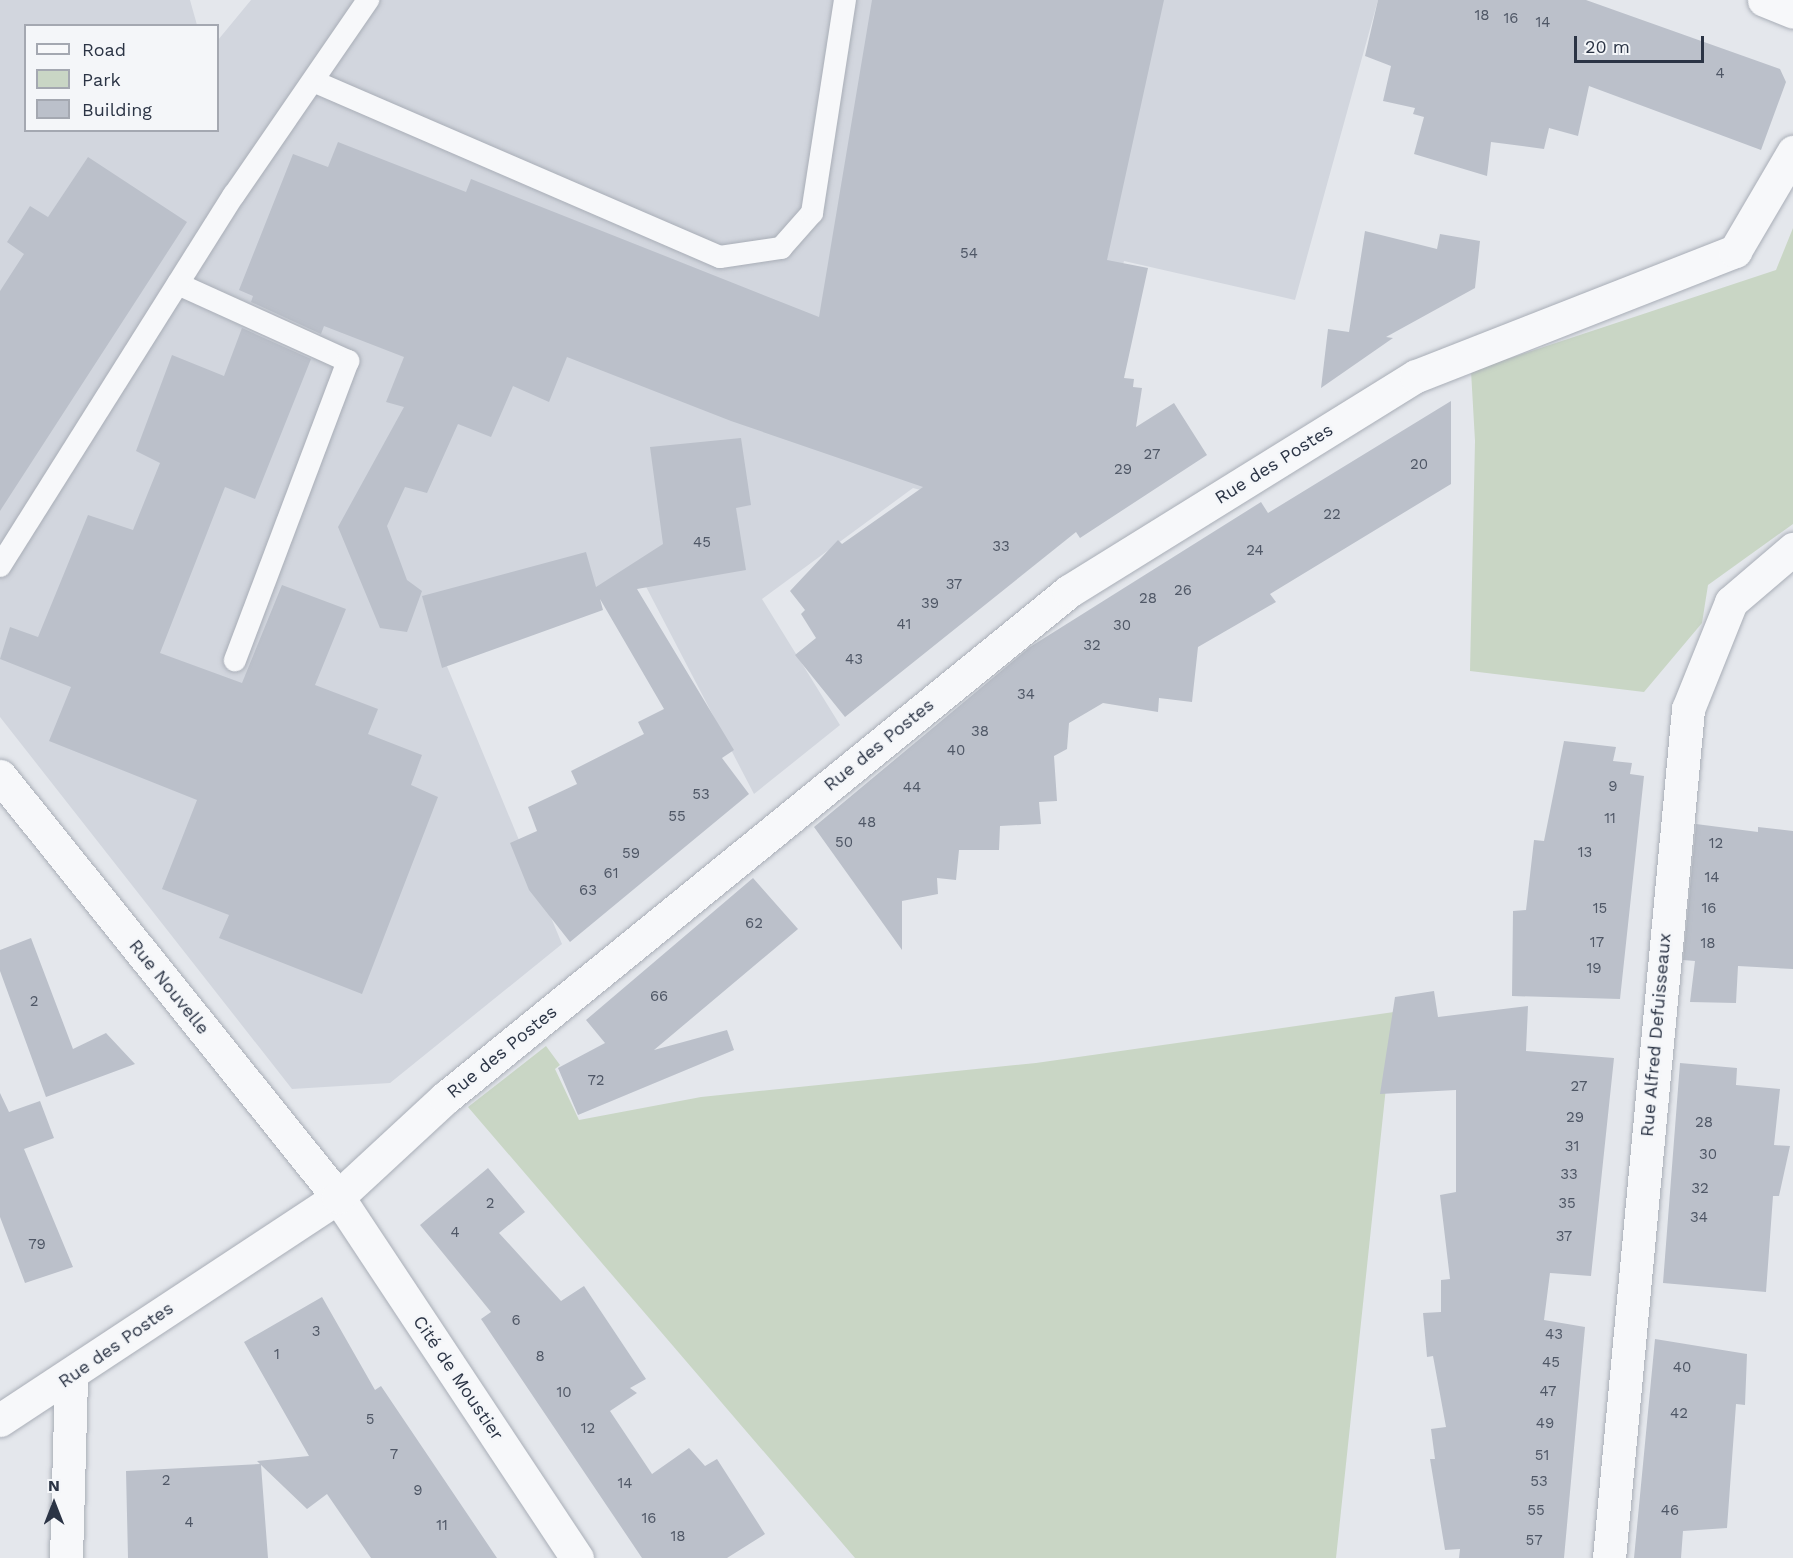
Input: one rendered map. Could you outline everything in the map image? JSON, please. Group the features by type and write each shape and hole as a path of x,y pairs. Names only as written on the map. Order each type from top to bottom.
{"street":[{"path":"1764,0 1793,12"},
{"name":"Rue des Postes","path":"0,1420 71,1377 338,1197 445,1098 1069,591 1416,376 1735,251 1793,152"},
{"name":"Rue Alfred Defuisseaux","path":"1609,1558 1688,709 1731,602 1793,549"},
{"name":"Rue Nouvelle","path":"0,776 338,1197"},
{"name":"Cité de Moustier","path":"338,1197 577,1558"},
{"path":"66,1558 71,1377"}],"lane":[{"path":"0,566 178,284 368,0"},
{"path":"313,81 720,257 781,248 812,213 845,0"},
{"path":"178,284 348,361 235,660"}],"shaded area":[{"path":"0,0 190,0 197,24 24,24 24,132 219,132 219,39 251,0 1378,0 1295,300 1124,261 1054,524 913,488 762,599 840,725 754,794 642,579 439,647 562,944 390,1083 292,1089 0,717"}],"green space":[{"path":"1793,228 1793,524 1708,585 1702,623 1644,692 1470,671 1475,441 1471,371 1776,270"},
{"path":"1394,1012 1336,1558 855,1558 468,1107 546,1046 560,1065 555,1069 579,1120 701,1097 1036,1063"}],"building":[{"path":"872,0 1164,0 1107,260 1148,268 1124,378 1134,379 1133,387 1142,388 1136,427 1174,403 1207,455 1080,538 1076,532 845,717 795,655 816,638 801,614 805,610 790,591 838,540 842,544 923,487 731,421 567,357 549,402 513,386 491,437 458,424 427,493 405,487 387,526 407,580 422,591 407,632 380,628 338,527 404,407 386,402 404,357 324,326 321,334 251,302 253,296 239,290 293,154 328,167 338,142 466,192 471,179 819,317"},
{"path":"1378,0 1586,0 1780,69 1786,82 1761,150 1589,86 1578,136 1549,128 1544,149 1491,142 1487,176 1414,154 1424,117 1413,114 1415,108 1383,101 1391,66 1365,56"},
{"path":"88,157 187,222 0,511 0,291 24,254 7,242 30,206 48,217"},
{"path":"1365,231 1437,249 1440,234 1480,241 1475,288 1386,337 1393,338 1321,388 1328,329 1349,332"},
{"path":"242,328 311,359 255,499 225,487 160,653 242,683 282,585 346,609 315,685 378,709 368,734 422,755 411,785 438,797 362,994 219,938 229,915 162,889 197,800 49,741 71,687 0,659 10,627 38,637 88,515 133,530 160,463 136,451 172,355 224,376"},
{"path":"1451,401 1451,484 1270,594 1276,602 1198,647 1192,702 1159,698 1158,712 1103,703 1069,723 1067,749 1054,756 1057,801 1039,802 1041,824 1000,826 999,850 959,850 956,880 937,878 938,894 902,901 902,950 814,827 1030,647 1261,502 1268,513"},
{"path":"741,438 751,505 736,508 746,570 637,589 734,750 722,758 749,794 570,942 529,890 510,843 537,831 528,807 577,784 571,771 644,734 638,722 664,709 600,599 603,610 442,668 422,596 586,552 596,587 663,544 650,447"},
{"path":"1564,741 1616,747 1613,761 1632,763 1630,774 1644,776 1620,999 1512,996 1513,911 1526,910 1534,840 1544,841"},
{"path":"1696,824 1758,832 1758,827 1793,831 1793,969 1738,966 1736,1003 1690,1002 1695,961 1683,960"},
{"path":"753,878 798,929 654,1050 727,1030 734,1050 578,1115 558,1068 605,1043 586,1020"},
{"path":"31,938 73,1049 106,1033 135,1064 46,1097 0,971 0,950"},
{"path":"1434,991 1438,1017 1528,1006 1526,1051 1614,1058 1591,1276 1550,1273 1544,1320 1585,1327 1564,1558 1459,1558 1460,1549 1445,1550 1430,1459 1435,1459 1431,1429 1446,1427 1433,1356 1427,1357 1423,1313 1441,1312 1441,1280 1450,1279 1440,1195 1456,1192 1456,1090 1380,1094 1395,997"},
{"path":"1680,1063 1737,1068 1736,1085 1780,1089 1774,1145 1790,1146 1779,1196 1773,1196 1766,1292 1663,1283"},
{"path":"0,1093 9,1112 40,1101 54,1138 24,1149 73,1267 25,1283 0,1217"},
{"path":"488,1168 525,1212 499,1233 561,1301 584,1286 646,1379 630,1388 637,1393 610,1411 652,1474 689,1448 705,1466 717,1459 765,1534 727,1558 642,1558 481,1319 491,1312 420,1225"},
{"path":"322,1297 375,1390 381,1386 497,1558 371,1558 327,1494 307,1509 261,1465 268,1558 128,1558 126,1471 260,1464 257,1461 309,1456 244,1342"},
{"path":"1655,1339 1747,1354 1745,1405 1736,1404 1727,1528 1683,1531 1681,1558 1634,1558"}]}
